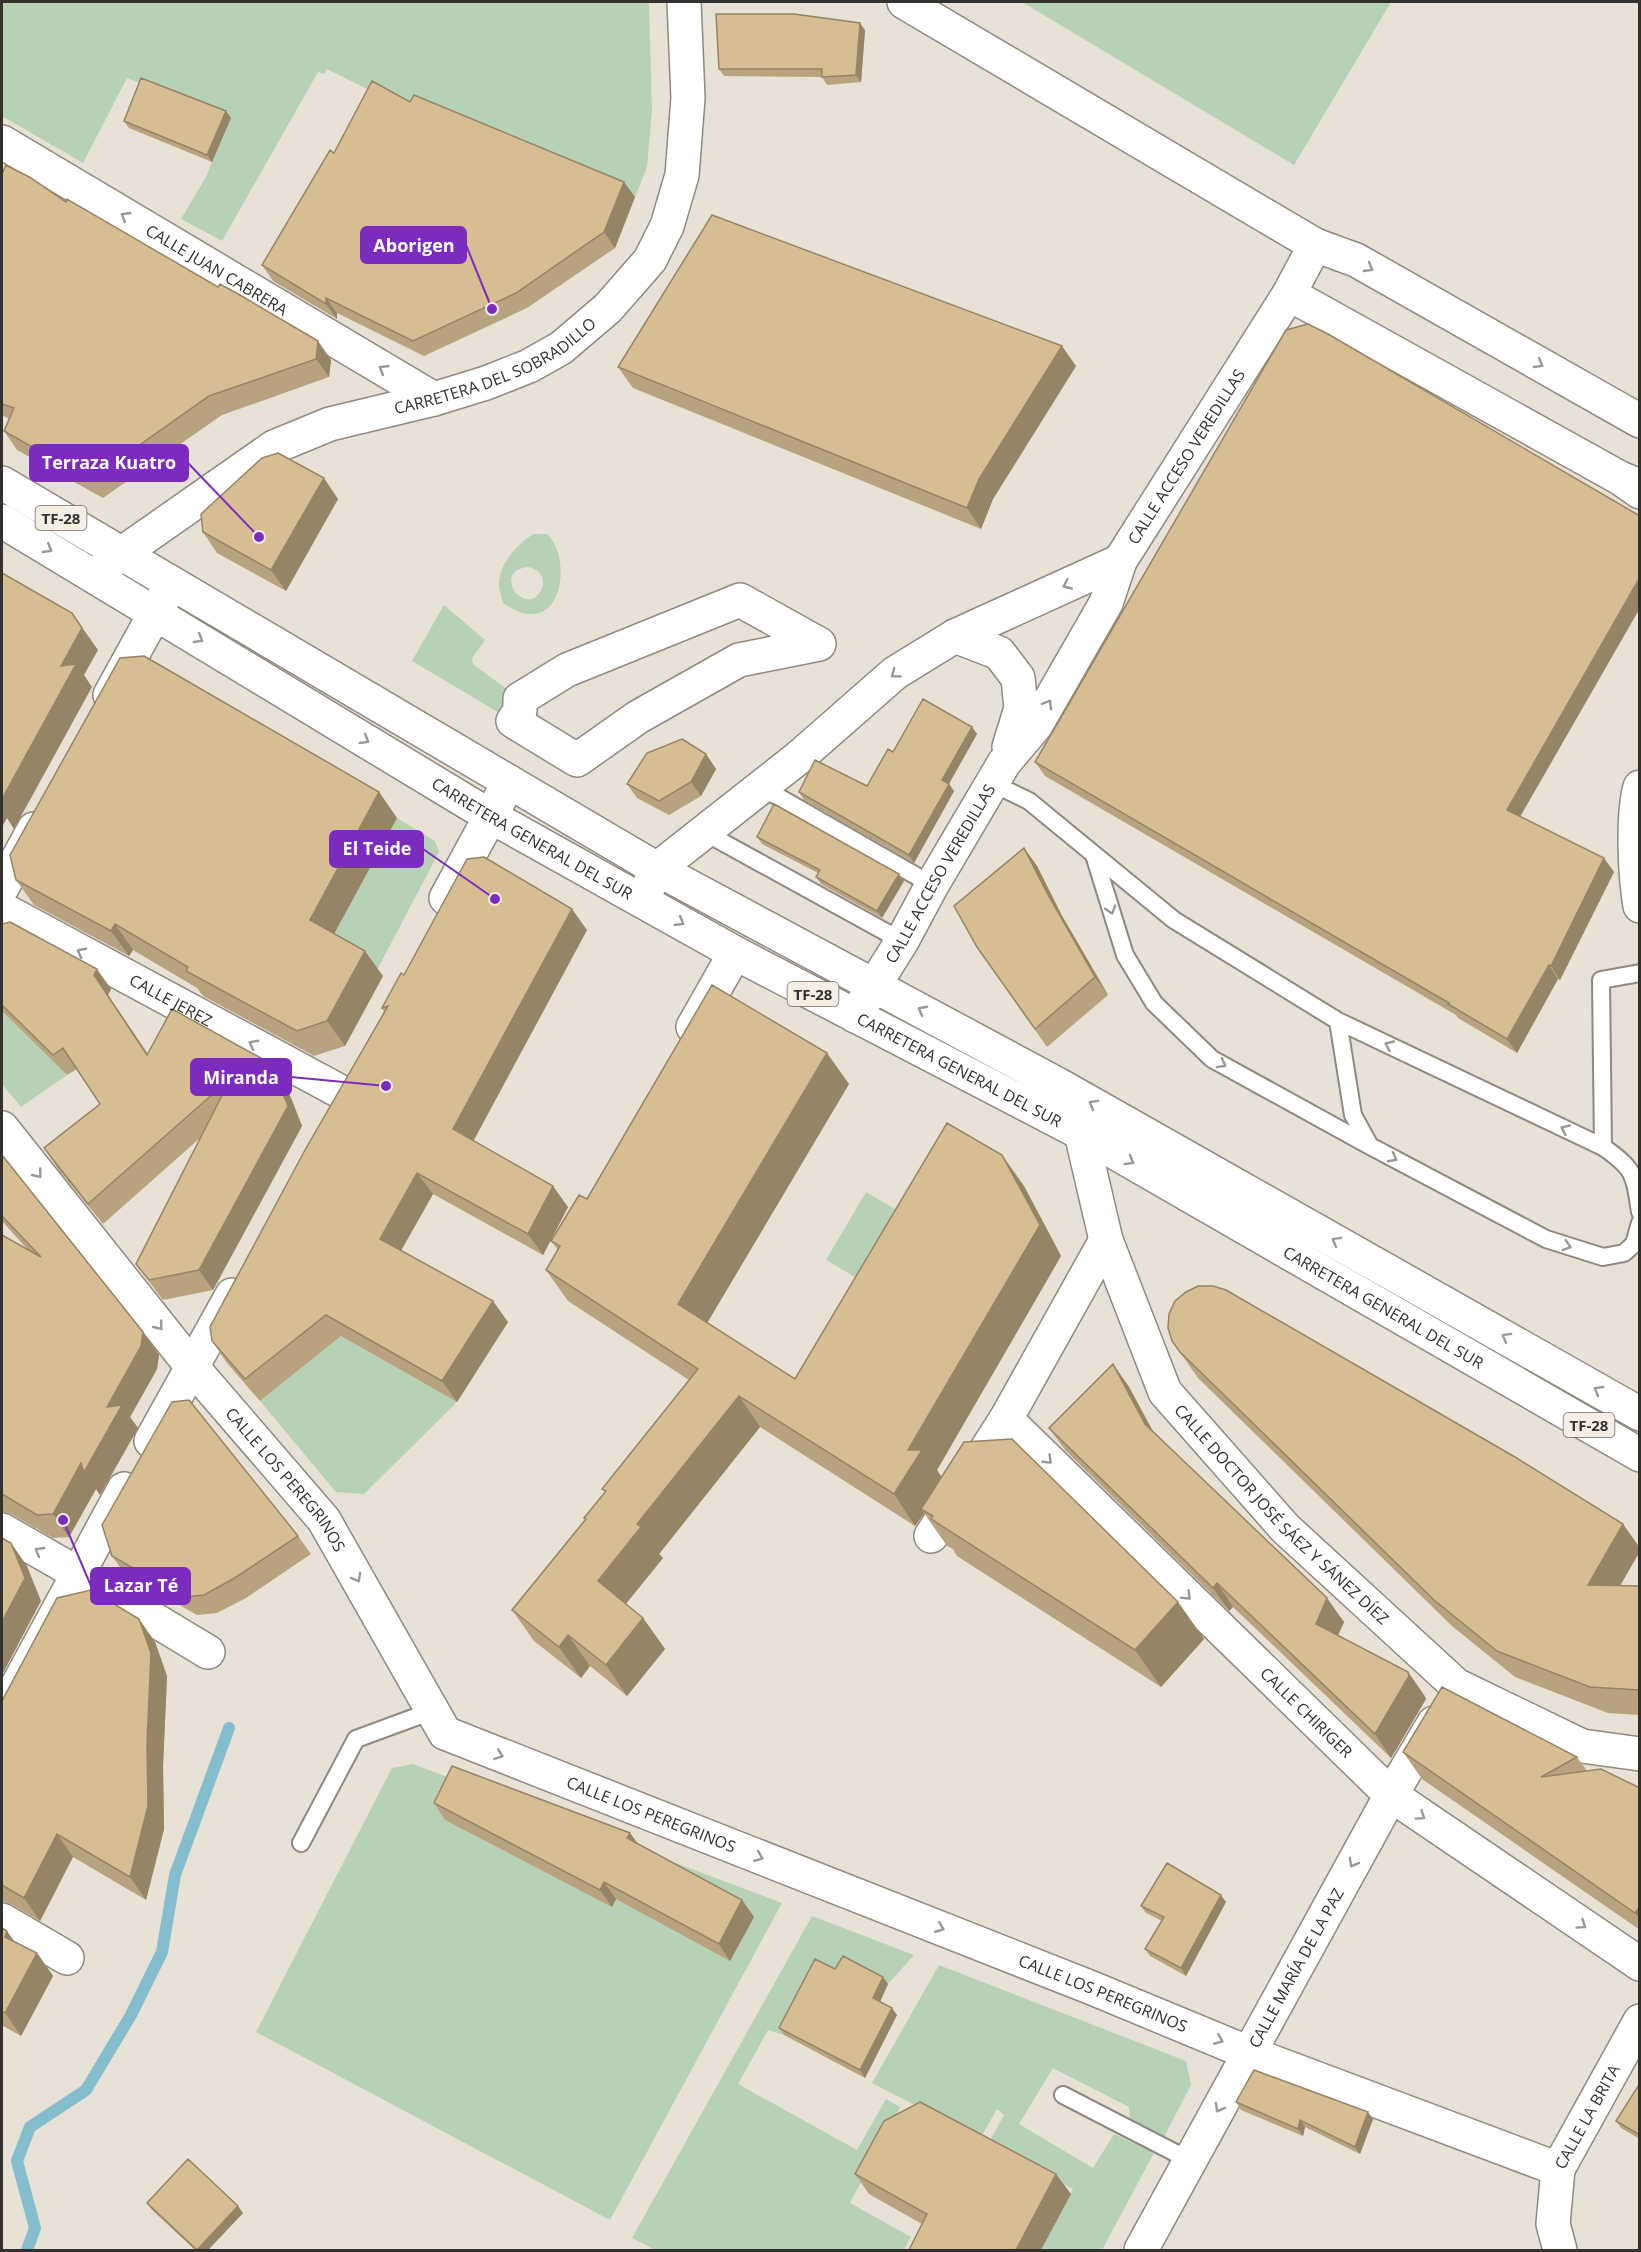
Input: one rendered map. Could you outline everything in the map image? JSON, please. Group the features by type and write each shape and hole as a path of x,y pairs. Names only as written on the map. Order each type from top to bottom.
{"street":[{"name":"CARRETERA DEL SOBRADILLO","path":"95,576 121,554 274,447 330,424 434,399 486,383 529,366 561,348 608,308 650,260 667,226 682,175 688,98 684,2"},
{"path":"904,2 1315,245 1356,260 1640,421"},
{"name":"CALLE JUAN CABRERA","path":"2,142 434,399"},
{"name":"CALLE ACCESO VEREDILLAS","path":"855,1016 902,942 932,885 998,773 1036,725 1106,603 1120,561 1289,294 1315,245"},
{"path":"1289,294 1633,486"},
{"name":"CARRETERA GENERAL DEL SUR","path":"2,483 657,869 1049,1079 1640,1414"},
{"name":"CARRETERA GENERAL DEL SUR","path":"2,521 490,816 735,953 1081,1133 1640,1455"},
{"path":"642,900 657,869 798,758 895,673 955,636 1120,561"},
{"path":"93,725 172,583"},
{"path":"740,600 819,644 739,660 638,717 577,760 513,722 520,711 520,699 567,670 740,600"},
{"path":"955,636 999,653 1018,678 1021,708 998,773"},
{"path":"429,928 509,782"},
{"path":"1640,787 1636,801 1637,889 1640,906"},
{"path":"2,888 47,807"},
{"name":"CALLE JEREZ","path":"2,909 341,1092"},
{"path":"677,1055 735,953"},
{"path":"325,1123 358,1061"},
{"name":"CALLE LOS PEREGRINOS","path":"2,1128 193,1368 324,1520 445,1733 1081,1984 1249,2053 1558,2169"},
{"name":"CALLE DOCTOR JOSÉ SÁEZ Y SÁNEZ DÍEZ","path":"1081,1133 1106,1240 1165,1392 1285,1528 1456,1685 1582,1746 1640,1754"},
{"path":"932,1536 1006,1419 1106,1240"},
{"path":"2,1714 77,1573 248,1266"},
{"name":"CALLE CHIRIGER","path":"1006,1419 1391,1795 1640,1964"},
{"path":"2,1530 208,1652"},
{"name":"CALLE MARÍA DE LA PAZ","path":"1141,2250 1391,1795 1456,1685"},
{"path":"2,1920 67,1958"},
{"name":"CALLE LA BRITA","path":"1560,2250 1553,2224 1558,2169 1640,2021"}],"lane":[{"path":"998,773 1173,920 1338,1021 1603,1147 1624,1162 1635,1180 1640,1212"},
{"path":"761,787 932,885"},
{"path":"704,832 902,942"},
{"path":"1094,854 1125,955 1154,1003 1212,1059 1546,1239 1603,1257 1624,1253 1634,1244 1640,1223"},
{"path":"1603,1147 1601,980 1640,973"},
{"path":"1338,1021 1353,1115 1370,1146"},
{"path":"301,1843 356,1739 432,1712"},
{"path":"1063,2095 1191,2161"}],"green space":[{"path":"2,2 649,2 652,110 647,167 635,197 383,97 327,69 324,74 318,72 222,241 181,219 206,177 230,118 127,78 83,163 2,116"},
{"path":"1022,2 1391,2 1294,165"},
{"path":"533,534 547,534 555,546 560,561 557,593 550,606 539,613 523,613 503,603 499,589 502,568 515,549","holes":["532,568 542,576 543,584 540,592 533,598 526,599 514,590 511,583 512,576 517,570"]},
{"path":"444,605 485,640 472,658 473,664 520,699 513,721 412,661"},
{"path":"397,818 435,841 439,852 376,972 328,945"},
{"path":"2,1011 67,1075 21,1107 2,1084"},
{"path":"866,1192 914,1220 875,1289 826,1260"},
{"path":"341,1336 457,1402 364,1494 336,1492 260,1401"},
{"path":"413,1764 782,1903 610,2220 256,2032 392,1768"},
{"path":"812,1916 914,1955 888,1984 848,1963 840,1976 820,1966 784,2035 768,2030 738,2084 857,2150 886,2099 900,2107 850,2203 911,2237 904,2250 655,2250 632,2238"},
{"path":"939,1965 1186,2061 1191,2085 1164,2137 1130,2120 1129,2107 1053,2068 1019,2124 1093,2168 1114,2134 1154,2153 1102,2250 1041,2250 1073,2189 988,2144 1004,2115 997,2109 980,2139 872,2083"}],"building":[{"path":"716,14 794,14 860,23 856,75 822,77 822,69 719,69"},
{"path":"141,78 226,111 207,155 124,121"},
{"path":"372,81 410,102 414,95 624,182 604,232 516,293 413,341 326,298 326,304 262,265 330,150 334,153"},
{"path":"6,165 31,178 66,202 67,199 218,287 220,284 318,341 316,359 209,396 90,480 4,431 14,408 2,404 2,174"},
{"path":"712,215 1062,346 979,479 967,508 618,367"},
{"path":"1308,324 1640,516 1640,577 1507,810 1604,858 1551,966 1549,965 1507,1039 1035,762 1286,330"},
{"path":"278,453 324,478 271,570 203,532 201,514 262,458"},
{"path":"2,573 72,613 82,628 61,666 76,664 2,799"},
{"path":"144,656 379,792 310,920 365,951 327,1021 297,1031 186,971 188,967 115,924 111,931 16,880 10,855 120,658"},
{"path":"923,699 972,727 942,780 949,784 909,855 799,792 815,760 867,786 888,749 893,752"},
{"path":"682,739 706,754 691,782 659,801 627,784 647,753"},
{"path":"774,804 899,874 877,911 816,877 820,870 757,837"},
{"path":"1024,848 1095,977 1035,1029 977,947 954,906"},
{"path":"484,857 572,909 453,1129 553,1186 528,1234 417,1173 380,1239 493,1301 442,1381 326,1315 245,1379 212,1341 210,1327 305,1150 388,1006 382,1008 401,973 404,975 467,859"},
{"path":"10,922 97,969 94,975 147,1055 172,1009 270,1063 288,1106 199,1270 149,1280 136,1264 231,1078 88,1204 44,1148 100,1104 63,1048 53,1055 2,1005 2,924"},
{"path":"712,985 827,1053 678,1304 795,1379 947,1123 1002,1155 1040,1225 908,1450 922,1450 894,1494 739,1396 637,1524 641,1527 598,1581 643,1618 606,1665 568,1635 559,1647 512,1610 586,1519 584,1518 606,1491 602,1489 698,1369 546,1270 560,1246 551,1241 579,1195 587,1199"},
{"path":"2,1155 143,1332 141,1346 107,1407 122,1405 84,1472 81,1463 53,1514 37,1515 2,1494 2,1235 41,1257 2,1216"},
{"path":"1198,1286 1213,1286 1226,1290 1515,1457 1623,1524 1588,1585 1640,1586 1640,1690 1590,1687 1497,1651 1434,1600 1180,1352 1172,1341 1168,1328 1169,1314 1175,1301"},
{"path":"1113,1364 1145,1424 1327,1598 1316,1624 1408,1672 1409,1676 1375,1734 1217,1583 1213,1588 1049,1428"},
{"path":"189,1400 298,1536 233,1579 204,1595 184,1597 112,1556 102,1525 172,1402"},
{"path":"1012,1439 1178,1602 1135,1650 931,1519 933,1516 921,1509 964,1442"},
{"path":"2,1538 11,1543 25,1578 2,1622"},
{"path":"91,1590 139,1619 151,1653 147,1743 148,1806 130,1877 57,1834 24,1898 2,1885 2,1701 57,1598"},
{"path":"1442,1687 1577,1757 1541,1777 1601,1769 1640,1788 1640,1906 1635,1913 1403,1752"},
{"path":"452,1766 630,1833 627,1838 742,1900 719,1944 604,1882 600,1890 434,1803"},
{"path":"1167,1863 1221,1895 1181,1968 1145,1949 1164,1917 1141,1906"},
{"path":"2,1928 7,1931 5,1937 37,1953 5,2013 2,2011"},
{"path":"843,1956 883,1977 873,1998 892,2008 860,2070 779,2028 815,1959 835,1969"},
{"path":"1254,2070 1368,2112 1355,2147 1300,2120 1298,2129 1236,2102"},
{"path":"1640,2083 1640,2135 1616,2121"},
{"path":"920,2102 1056,2174 1016,2250 909,2250 927,2214 855,2174 884,2121"},
{"path":"188,2159 238,2206 197,2250 147,2203"}],"waterway":[{"path":"27,2250 35,2228 17,2161 30,2127 86,2090 131,2015 162,1952 175,1875 229,1728"}],"place":[{"name":"Aborigen","path":"492,309"},
{"name":"Terraza Kuatro","path":"259,537"},
{"name":"El Teide","path":"495,899"},
{"name":"Miranda","path":"386,1086"},
{"name":"Lazar Té","path":"63,1520"}]}
